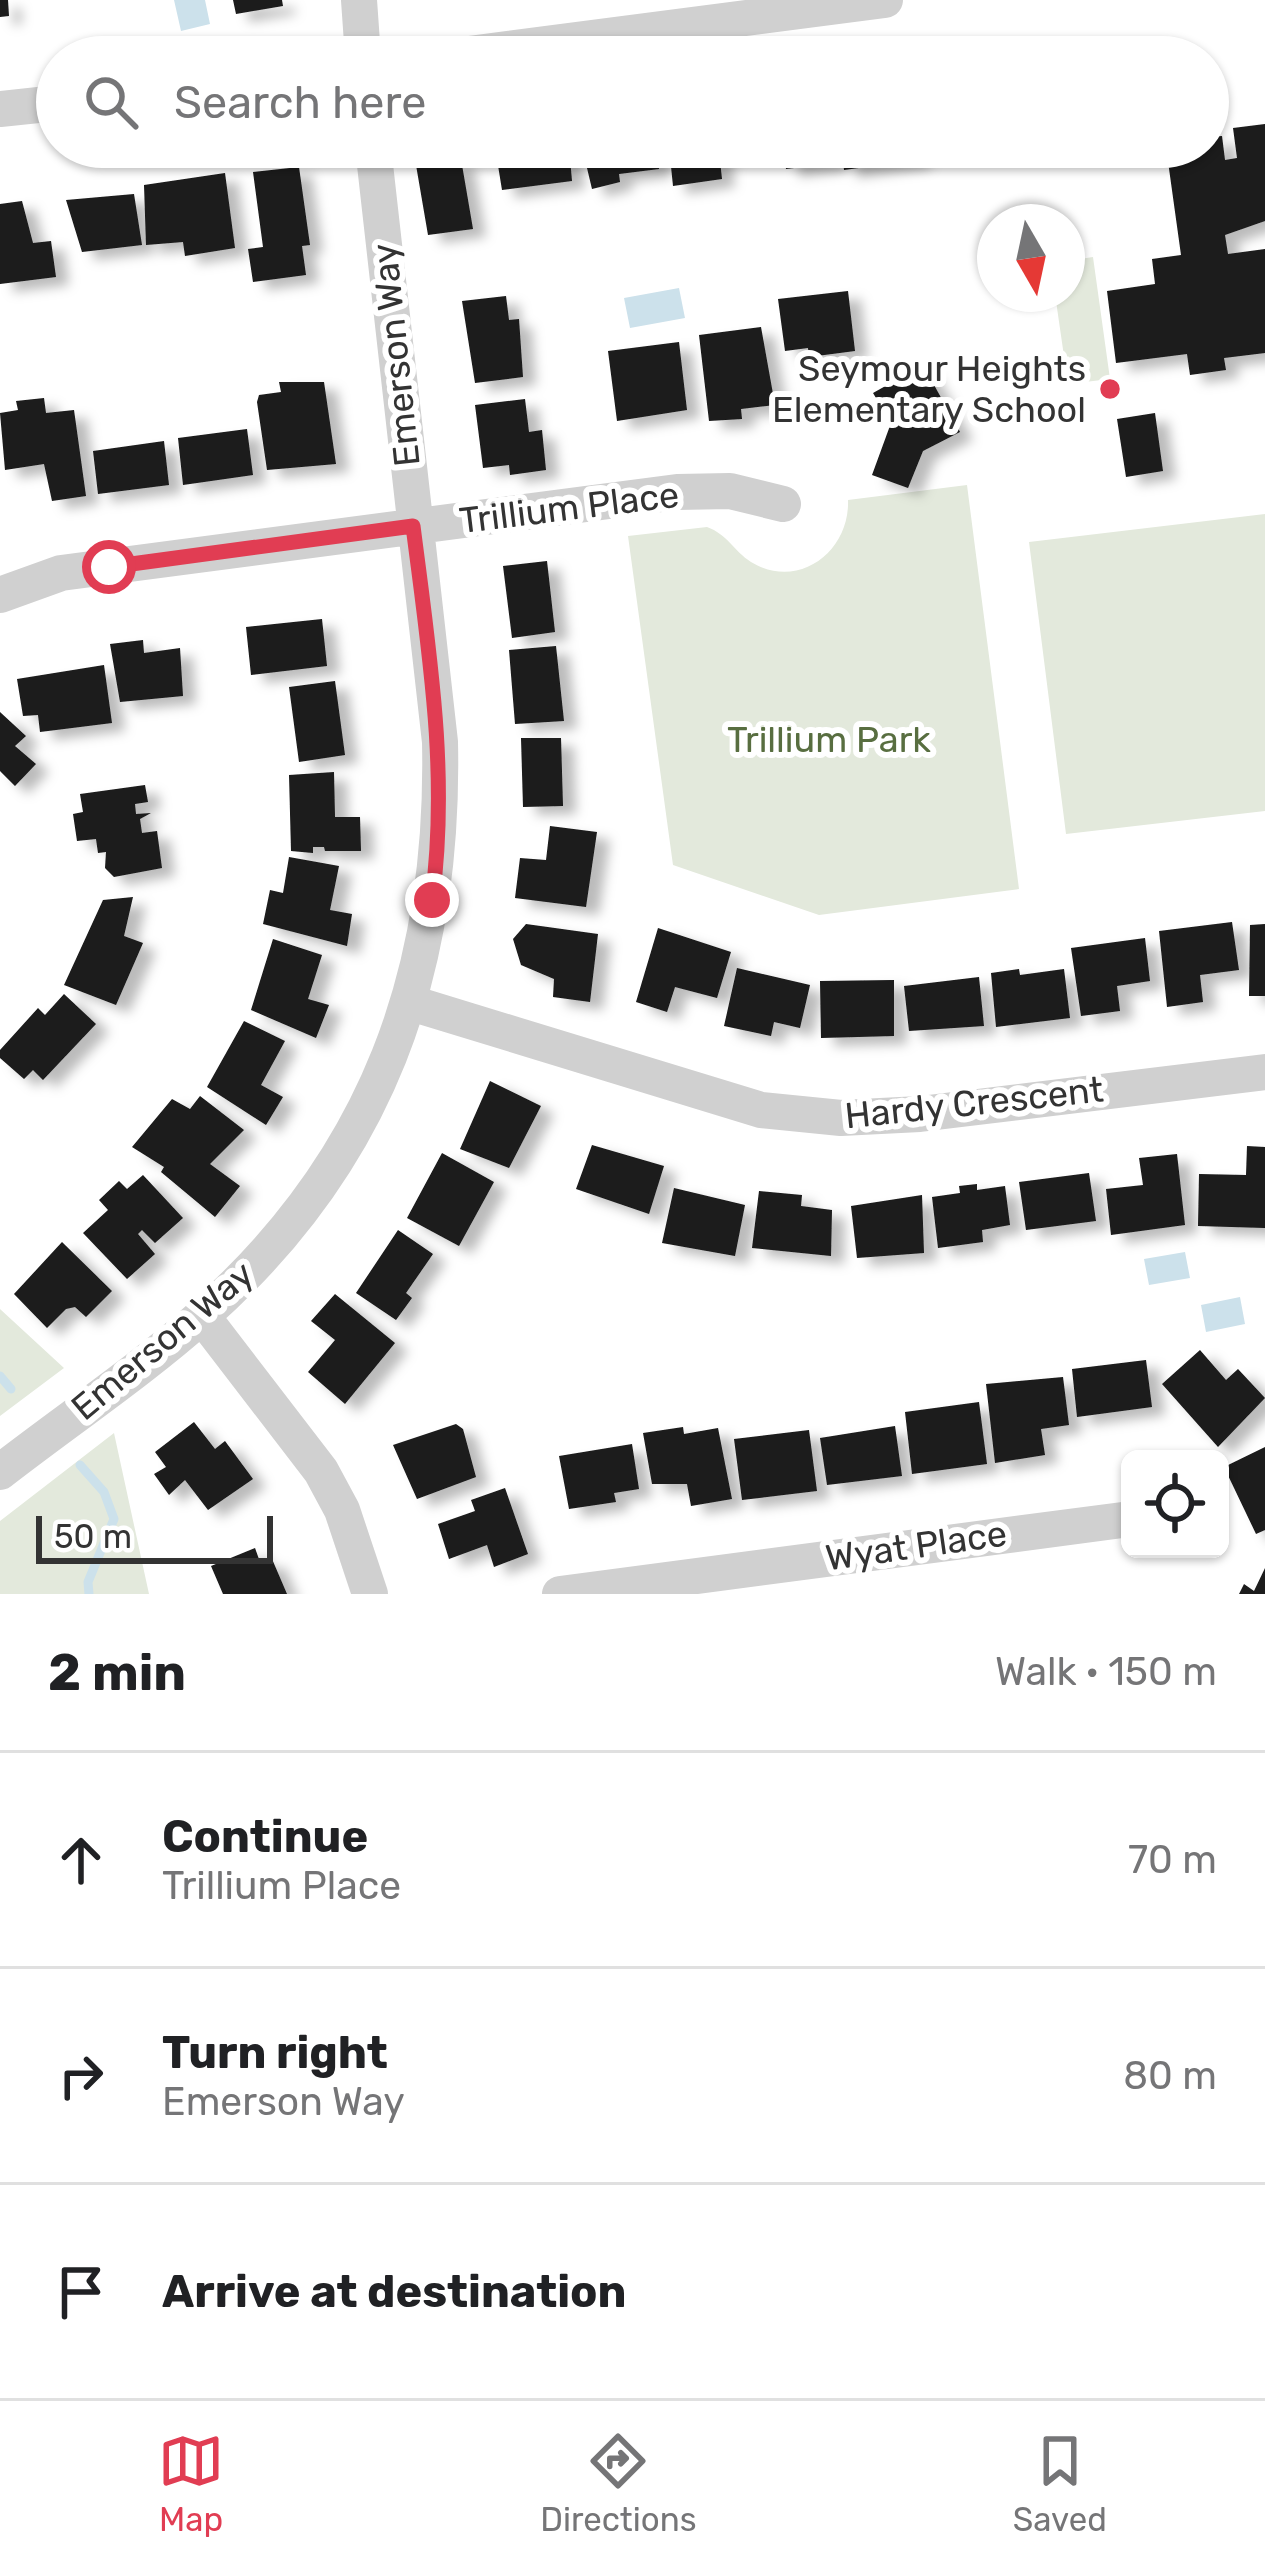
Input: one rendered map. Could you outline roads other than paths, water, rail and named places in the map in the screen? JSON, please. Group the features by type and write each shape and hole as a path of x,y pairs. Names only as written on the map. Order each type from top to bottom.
{"street":[{"path":"358,0 361,36"},
{"path":"608,36 885,0"},
{"path":"0,109 36,105"},
{"name":"Emerson Way","path":"0,1472 202,1316 279,1240 335,1165 411,1003 442,829 440,742 375,168"},
{"name":"Trillium Place","path":"0,595 61,573 677,492 730,491 784,504"},
{"name":"Hardy Crescent","path":"411,1003 761,1110 841,1118 920,1114 1265,1072"},
{"path":"202,1316 321,1471 342,1510 370,1594"},
{"name":"Wyat Place","path":"560,1594 1121,1520"}],"water":[{"path":"174,0 205,0 210,24 181,31"},
{"path":"679,288 685,318 630,328 624,298"},
{"path":"1185,1252 1190,1278 1149,1285 1144,1259"},
{"path":"1240,1297 1245,1324 1206,1332 1201,1305"}],"waterway":[{"path":"0,1376 11,1389"},
{"path":"80,1465 104,1492 114,1519 88,1582 89,1594"}],"place":[{"name":"Seymour Heights Elementary School","path":"1110,389"}],"park label":[{"name":"Trillium Park","path":"829,739"}]}
